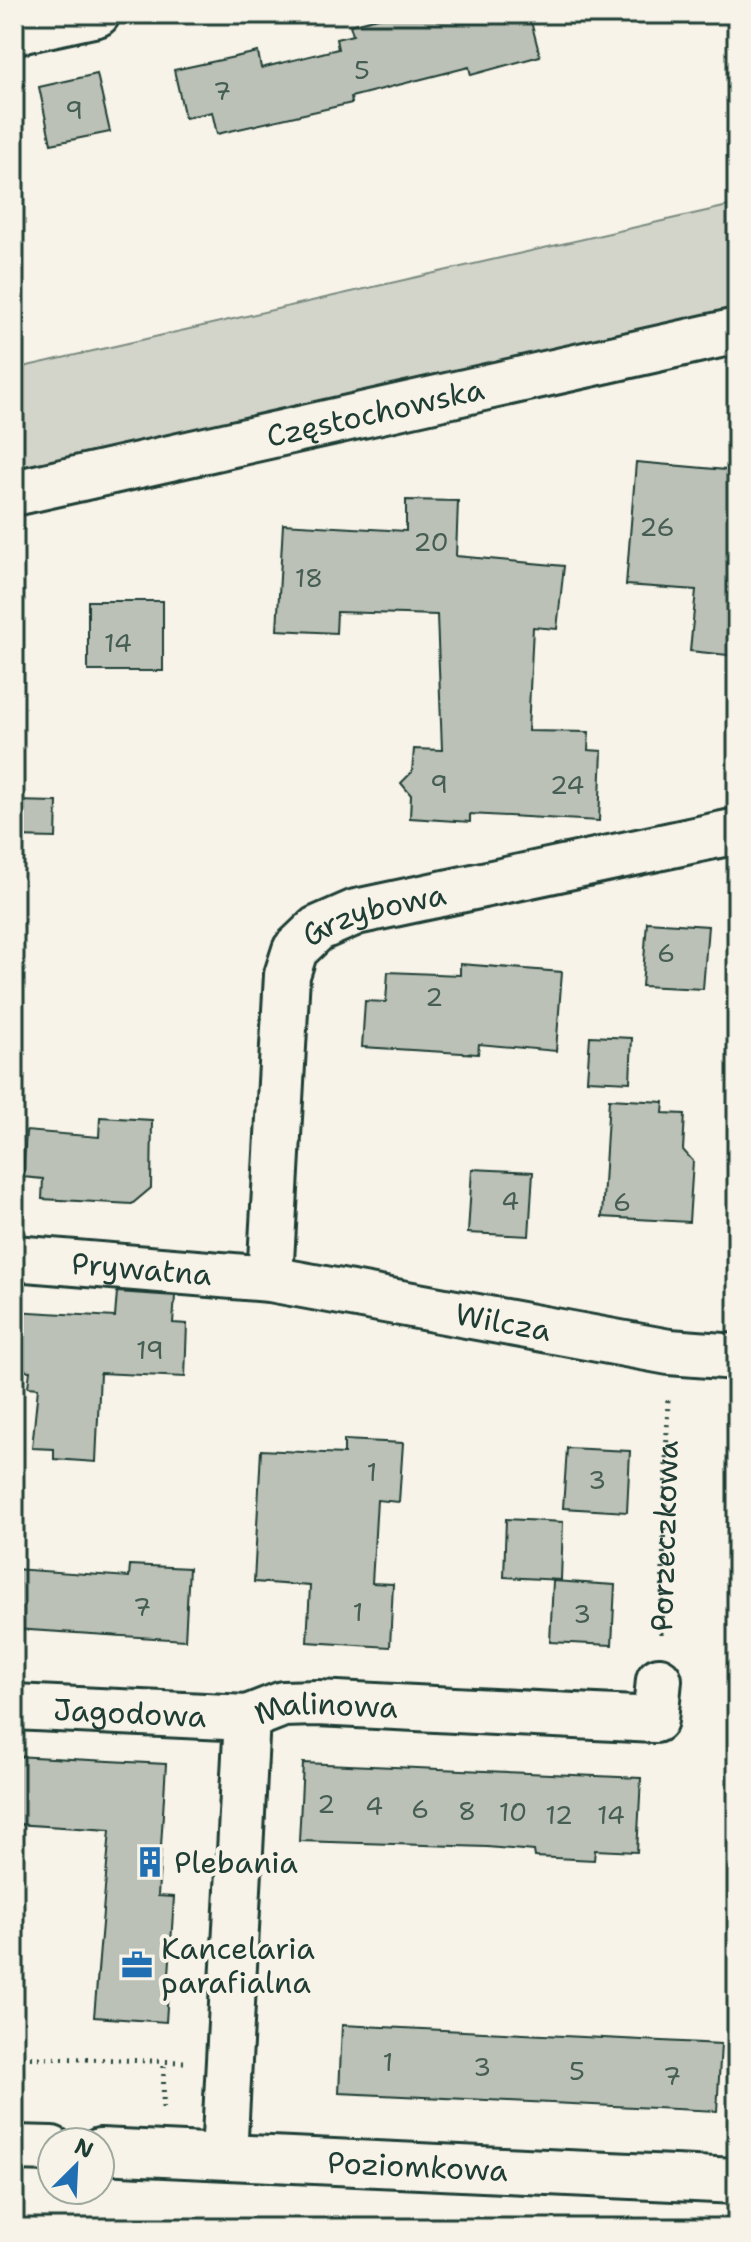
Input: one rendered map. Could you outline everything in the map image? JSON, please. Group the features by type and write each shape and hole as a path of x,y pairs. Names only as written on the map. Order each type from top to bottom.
{"street":[{"path":"14,32 97,14"},
{"name":"Częstochowska","path":"14,493 737,331"},
{"name":"Grzybowa","path":"270,1279 282,1017 295,950 317,929 356,912 737,831"},
{"name":"Prywatna","path":"14,1258 270,1279"},
{"name":"Wilcza","path":"270,1279 669,1352 737,1357"},
{"name":"Malinowa","path":"224,2156 247,1718 283,1704 657,1700"},
{"name":"Jagodowa","path":"14,1707 247,1718"},
{"path":"14,2148 36,2149"},
{"name":"Poziomkowa","path":"116,2152 737,2181"}],"path":[{"name":"Porzeczkowa","path":"657,1700 669,1352"},
{"path":"14,2057 229,2064"}],"shaded area":[{"path":"737,204 737,331 14,492 14,369"}],"building":[{"path":"394,14 529,14 540,56 471,75 469,67 351,97 352,103 217,134 212,112 185,118 174,70 258,52 261,68 338,49 336,39 353,35 350,25"},
{"path":"97,74 110,132 51,144 39,87"},
{"path":"636,462 737,471 737,656 690,651 696,590 626,585"},
{"path":"406,500 458,501 456,556 564,566 557,629 533,627 528,731 589,732 588,750 602,751 599,821 470,814 470,822 410,818 411,795 401,783 412,772 414,749 442,750 437,615 337,612 336,633 277,630 283,524 406,531"},
{"path":"88,601 163,601 163,671 88,671"},
{"path":"14,801 57,802 56,838 14,837"},
{"path":"647,922 708,926 703,989 642,986"},
{"path":"460,964 562,972 556,1051 479,1044 478,1054 362,1047 365,1001 386,1002 388,972 460,975"},
{"path":"590,1036 632,1038 630,1082 587,1080"},
{"path":"609,1099 664,1102 663,1113 685,1114 683,1150 693,1161 689,1222 602,1217"},
{"path":"100,1117 152,1120 151,1188 132,1204 42,1199 43,1179 23,1177 26,1131 99,1137"},
{"path":"472,1169 533,1172 529,1236 468,1233"},
{"path":"117,1292 175,1296 173,1323 187,1324 185,1377 100,1373 96,1462 54,1459 54,1449 32,1448 38,1388 28,1387 30,1371 14,1370 14,1311 115,1317"},
{"path":"344,1440 403,1443 399,1502 377,1500 372,1583 393,1584 390,1647 307,1642 310,1586 254,1582 261,1450 344,1454"},
{"path":"567,1448 630,1451 627,1512 563,1508"},
{"path":"506,1519 563,1522 561,1580 504,1577"},
{"path":"130,1565 189,1568 185,1640 14,1629 14,1569 129,1577"},
{"path":"553,1581 615,1585 612,1645 550,1642"},
{"name":"Plebania","path":"14,1756 166,1764 158,1896 174,1897 166,2022 94,2017 110,1830 14,1824"},
{"path":"303,1763 641,1778 637,1852 595,1850 594,1860 535,1857 534,1851 487,1847 299,1841"},
{"path":"342,2025 721,2044 717,2111 339,2093"}],"place":[{"name":"Plebania","path":"150,1862"},
{"name":"Kancelaria parafialna","path":"137,1965"}]}
